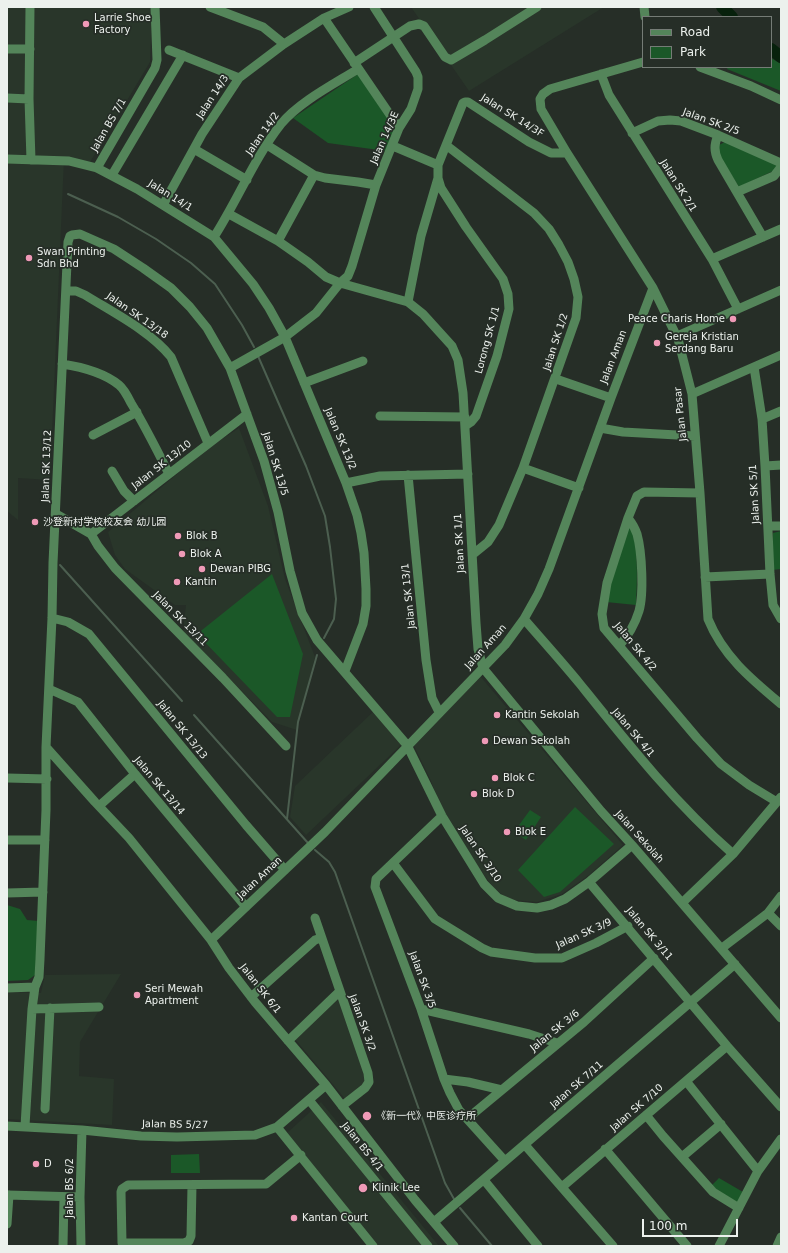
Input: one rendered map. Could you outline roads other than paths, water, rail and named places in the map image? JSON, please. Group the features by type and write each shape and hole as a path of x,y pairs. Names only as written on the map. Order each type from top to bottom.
{"street":[{"path":"30,7 29,99 31,160"},
{"name":"Jalan BS 7/1","path":"7,159 69,161 97,168 155,68 157,60 155,7"},
{"path":"210,7 263,27 284,44"},
{"name":"Jalan 14/3","path":"328,16 338,7"},
{"name":"Jalan 14/3","path":"163,205 211,118 239,78 284,44 328,16 349,7"},
{"name":"Jalan 14/3E","path":"230,368 285,336 316,313 340,283 348,276 352,266 376,185 399,128 410,109 418,89 418,77 374,7"},
{"name":"Jalan 14/2","path":"214,237 229,214 267,144 282,123 298,108 330,86 394,37 410,26 419,24 424,26 445,57 451,60 537,7"},
{"path":"328,16 356,66 399,128"},
{"path":"7,49 30,49"},
{"path":"169,50 239,78"},
{"path":"112,175 183,55"},
{"path":"601,74 642,62"},
{"path":"703,68 751,86 781,100"},
{"name":"Jalan Pasar","path":"601,74 550,89 543,94 540,99 541,109 567,153 653,288 677,336 692,394 708,619 714,634 722,647 736,664 780,702"},
{"name":"Jalan SK 2/1","path":"601,74 609,95 712,260 738,309"},
{"path":"7,98 29,99"},
{"name":"Jalan SK 14/3F","path":"438,165 461,106 463,103 467,102 530,142 551,153 567,153"},
{"name":"Jalan SK 2/5","path":"632,133 658,121 681,121 718,135 781,163"},
{"path":"718,135 715,144 715,151 718,160 763,237"},
{"path":"267,144 314,175 325,178 376,185"},
{"name":"Jalan SK 1/2","path":"446,145 534,213 549,229 568,262 577,291 578,308 576,318 556,379 523,468 499,525 488,542 472,555"},
{"path":"393,146 438,165 438,178 420,236 408,302"},
{"path":"194,149 247,180"},
{"path":"737,192 774,176 781,167"},
{"name":"Jalan 14/1","path":"97,168 137,189 214,237"},
{"path":"278,241 314,175"},
{"name":"Lorong SK 1/1","path":"438,178 441,188 466,227 503,279 508,294 509,309 497,356 476,416 471,422 465,421"},
{"name":"Jalan SK 1/1","path":"229,214 278,241 326,277 340,283 408,302 438,329 457,353 461,373 465,421 478,649 483,668"},
{"path":"712,260 781,229"},
{"name":"Jalan SK 13/12","path":"25,1126 32,1009 35,987 39,977 45,840 47,779 46,747 53,563 68,242 72,234"},
{"name":"Jalan SK 13/5","path":"72,234 80,234 114,249 143,268 171,288 190,307 207,328 230,368 264,461 276,504 290,571 302,613 317,640 407,745"},
{"name":"Jalan SK 13/2","path":"214,237 253,284 285,336 346,483 357,515 364,553 366,589 363,624 344,671"},
{"name":"Jalan Aman","path":"211,940 325,832 407,745 505,645 524,619 538,594 549,569 637,327 653,288"},
{"name":"Jalan SK 13/18","path":"66,290 86,295 152,338 165,349 173,361 208,443"},
{"path":"677,336 781,290"},
{"path":"692,394 781,355"},
{"path":"304,383 363,361"},
{"path":"62,364 87,368 119,385 137,412 169,474"},
{"name":"Jalan SK 5/1","path":"754,367 762,419 773,605 781,619"},
{"path":"556,379 611,398"},
{"path":"762,419 781,411"},
{"path":"93,435 137,412"},
{"name":"Jalan SK 13/10","path":"91,534 247,414"},
{"path":"380,416 465,421"},
{"path":"600,428 623,432 695,436"},
{"path":"765,466 781,465"},
{"path":"523,468 579,488"},
{"path":"112,471 124,491 134,501"},
{"path":"346,483 380,476 468,474"},
{"name":"Jalan SK 13/1","path":"408,475 426,660 432,698 439,712"},
{"name":"Jalan SK 4/2","path":"700,493 644,492 637,496 628,518 607,583 602,614 604,628 697,738 721,764 749,784 779,799"},
{"name":"Jalan SK 13/11","path":"56,514 91,534 98,546 115,568 218,673 286,746"},
{"path":"619,646 626,639 633,627 639,611 642,596 637,534 628,518"},
{"path":"768,525 781,526"},
{"path":"705,577 770,574"},
{"path":"773,605 781,599"},
{"name":"Jalan SK 13/13","path":"52,618 68,622 89,634 246,825 285,870"},
{"name":"Jalan SK 4/1","path":"524,619 633,751 672,795 733,854"},
{"name":"Jalan Sekolah","path":"483,668 597,806 722,948 781,1018"},
{"name":"Jalan SK 13/14","path":"48,689 78,702 135,774 246,907"},
{"name":"Jalan SK 3/10","path":"407,745 442,816 462,850 484,884 498,898 517,906 537,908 564,900 589,882 632,845"},
{"name":"Jalan SK 6/1","path":"46,747 129,838 211,940 229,968 251,997 326,1085 454,1246"},
{"path":"99,806 135,774"},
{"path":"7,778 47,779"},
{"path":"682,903 733,854 779,799"},
{"name":"Jalan SK 3/5","path":"442,816 376,879 375,887 421,1009 444,1079 459,1110 506,1161"},
{"path":"7,840 45,840"},
{"name":"Jalan SK 3/9","path":"393,863 435,919 491,952 535,958 562,958 596,943 628,926"},
{"name":"Jalan SK 3/11","path":"589,882 628,926 727,1046 781,1107"},
{"path":"7,893 42,892"},
{"path":"722,948 768,913 781,896"},
{"path":"768,913 781,926"},
{"name":"Jalan SK 3/2","path":"315,918 339,992 368,1073 369,1082 365,1088 342,1106"},
{"path":"251,997 315,940 322,938"},
{"name":"Jalan SK 3/6","path":"468,1118 584,1022 654,958"},
{"name":"Jalan SK 7/11","path":"434,1222 735,964"},
{"path":"7,988 35,987"},
{"path":"288,1041 339,992"},
{"path":"32,1009 99,1007"},
{"path":"45,1109 50,1008"},
{"path":"421,1009 528,1034 557,1043"},
{"name":"Jalan SK 7/10","path":"562,1187 727,1046"},
{"path":"444,1079 468,1082 502,1090"},
{"path":"686,1081 758,1171"},
{"name":"Jalan BS 5/27","path":"7,1126 82,1130 142,1136 177,1137 255,1135 277,1127 326,1085"},
{"name":"Jalan BS 4/1","path":"309,1100 428,1246"},
{"path":"646,1115 713,1192 739,1208"},
{"path":"682,1157 721,1124"},
{"path":"277,1127 373,1246"},
{"name":"Jalan BS 6/2","path":"81,1246 80,1197 82,1130"},
{"path":"719,1246 758,1171 781,1139"},
{"path":"525,1145 613,1246"},
{"path":"606,1150 687,1246"},
{"path":"192,1185 191,1236 189,1241 184,1243 122,1243 121,1192 122,1189 128,1185 266,1184 301,1155"},
{"path":"484,1180 538,1246"},
{"path":"7,1224 8,1195 80,1197"},
{"path":"63,1246 64,1197"},
{"path":"777,1246 781,1237"}],"waterway":[{"path":"722,7 731,16"},
{"path":"772,50 781,57"},
{"path":"68,194 118,217 156,239 191,263 215,284 242,325 254,347"},
{"path":"258,356 306,466 325,516 336,599 334,619 324,638"},
{"path":"60,565 182,701"},
{"path":"287,819 298,722 317,655"},
{"path":"194,715 308,843"},
{"path":"315,850 329,862 335,872 445,1183 454,1199"},
{"path":"460,1208 492,1246"}],"place":[{"name":"Larrie Shoe Factory","path":"86,24"},
{"name":"Swan Printing Sdn Bhd","path":"29,258"},
{"name":"Peace Charis Home","path":"733,319"},
{"name":"Gereja Kristian Serdang Baru","path":"657,343"},
{"name":"沙登新村学校校友会 幼儿园","path":"35,522"},
{"name":"Blok B","path":"178,536"},
{"name":"Blok A","path":"182,554"},
{"name":"Dewan PIBG","path":"202,569"},
{"name":"Kantin","path":"177,582"},
{"name":"Kantin Sekolah","path":"497,715"},
{"name":"Dewan Sekolah","path":"485,741"},
{"name":"Blok C","path":"495,778"},
{"name":"Blok D","path":"474,794"},
{"name":"Blok E","path":"507,832"},
{"name":"Seri Mewah Apartment","path":"137,995"},
{"name":"《新一代》中医诊疗所","path":"367,1116"},
{"name":"D","path":"36,1164"},
{"name":"Klinik Lee","path":"363,1188"},
{"name":"Kantan Court","path":"294,1218"}]}
